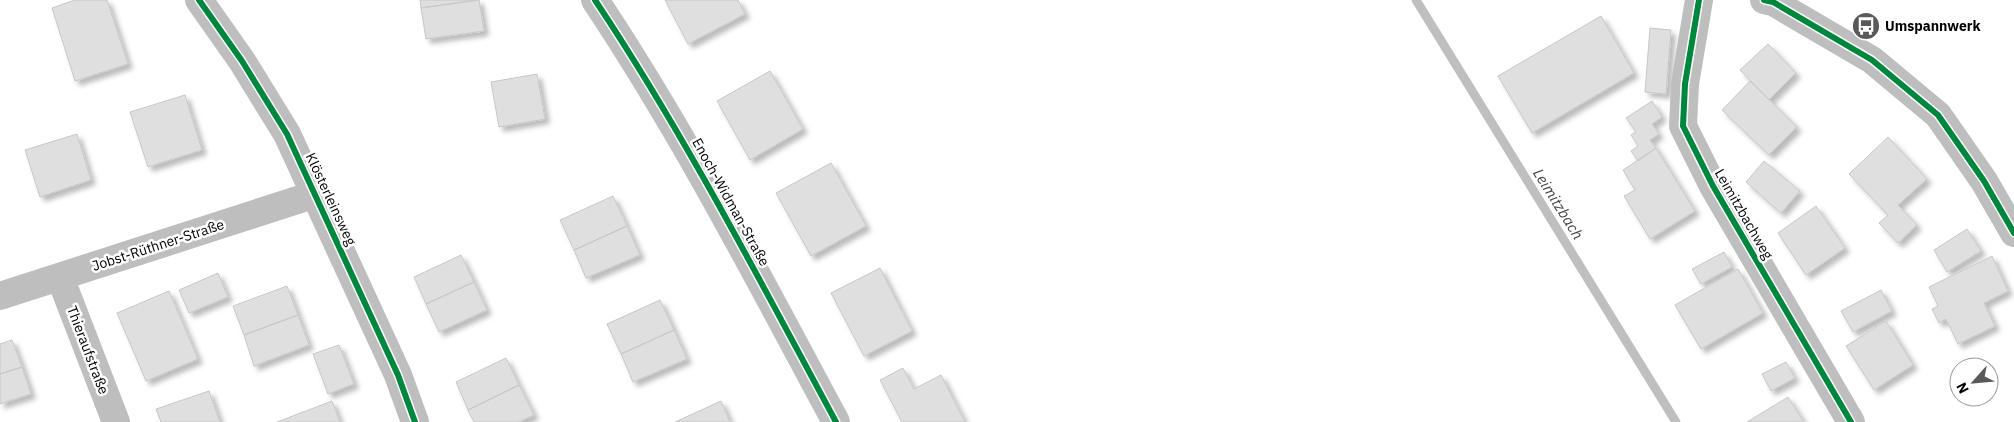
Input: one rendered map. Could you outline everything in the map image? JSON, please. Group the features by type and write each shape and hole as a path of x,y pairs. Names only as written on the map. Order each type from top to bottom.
{"street":[{"name":"Klösterleinsweg","path":"199,0 242,61 287,134 398,375 415,422"},
{"name":"Enoch-Widman-Straße","path":"595,0 633,58 704,178 836,422"},
{"name":"Leimitzbachweg","path":"1699,0 1685,84 1683,126 1713,186 1851,422"},
{"path":"1764,0 1773,2 1872,60 1938,115 1984,181 2014,233"},
{"name":"Jobst-Rüthner-Straße","path":"0,296 316,194"},
{"name":"Thieraufstraße","path":"60,277 116,422"}],"building":[{"path":"75,0 107,0 128,64 75,81 52,8"},
{"path":"420,0 476,0 421,8"},
{"path":"479,0 484,31 426,39 421,8"},
{"path":"665,0 738,0 745,14 688,44"},
{"path":"1601,16 1634,73 1532,133 1498,76"},
{"path":"1650,28 1671,30 1666,94 1645,92"},
{"path":"1768,44 1796,73 1769,100 1740,70"},
{"path":"770,71 803,129 750,160 717,101"},
{"path":"537,74 545,119 499,127 491,82"},
{"path":"1750,81 1797,127 1769,155 1722,110"},
{"path":"185,95 202,150 148,167 130,112"},
{"path":"1652,101 1662,117 1652,124 1659,134 1650,140 1656,148 1638,161 1631,151 1638,146 1631,135 1636,132 1626,118"},
{"path":"77,134 91,180 40,197 25,150"},
{"path":"1888,137 1927,179 1898,205 1917,225 1898,243 1879,223 1888,215 1849,174"},
{"path":"1656,148 1695,211 1650,239 1624,196 1635,190 1623,170"},
{"path":"1764,161 1800,191 1781,213 1746,182"},
{"path":"831,163 866,226 811,256 776,193"},
{"path":"613,196 627,226 574,250 560,220"},
{"path":"1816,206 1845,248 1806,275 1778,233"},
{"path":"627,226 640,255 586,278 574,250"},
{"path":"1967,229 1981,251 1947,272 1934,250"},
{"path":"1724,252 1732,267 1701,284 1692,269"},
{"path":"461,255 474,282 426,304 414,277"},
{"path":"1992,256 2008,291 1984,303 1995,326 1958,344 1946,319 1939,323 1932,309 1938,306 1929,287"},
{"path":"880,268 912,331 864,356 831,293"},
{"path":"1738,269 1763,313 1701,349 1675,305"},
{"path":"218,273 228,297 189,313 179,290"},
{"path":"474,282 487,310 439,332 426,304"},
{"path":"287,286 298,315 244,335 233,306"},
{"path":"1881,290 1892,311 1853,332 1841,311"},
{"path":"169,291 198,359 146,381 117,313"},
{"path":"660,300 674,330 621,354 607,324"},
{"path":"298,315 309,345 254,366 244,335"},
{"path":"1886,321 1913,365 1874,390 1846,346"},
{"path":"674,330 687,359 633,382 621,354"},
{"path":"12,340 22,367 0,374 0,344"},
{"path":"339,345 354,384 328,394 313,354"},
{"path":"506,358 519,385 468,410 456,382"},
{"path":"1786,362 1795,378 1771,391 1762,374"},
{"path":"22,367 31,394 0,404 0,374"},
{"path":"903,368 914,389 941,375 965,422 902,422 880,380"},
{"path":"519,385 534,415 519,422 474,422 468,410"},
{"path":"209,391 220,422 161,422 156,409"},
{"path":"1788,397 1804,422 1747,422"},
{"path":"332,401 340,422 277,422"},
{"path":"721,401 730,422 675,422"}],"waterway":[{"name":"Leimitzbach","path":"1416,0 1676,422"}],"cycle path":[{"path":"199,0 242,61 287,134 398,375 415,422"},
{"path":"595,0 691,155 836,422"},
{"path":"1699,0 1685,84 1683,126 1713,186 1851,422"},
{"path":"1764,0 1773,2 1872,60 1938,115 1984,181 2014,233"}],"place":[{"name":"Umspannwerk","path":"1866,26"}]}
